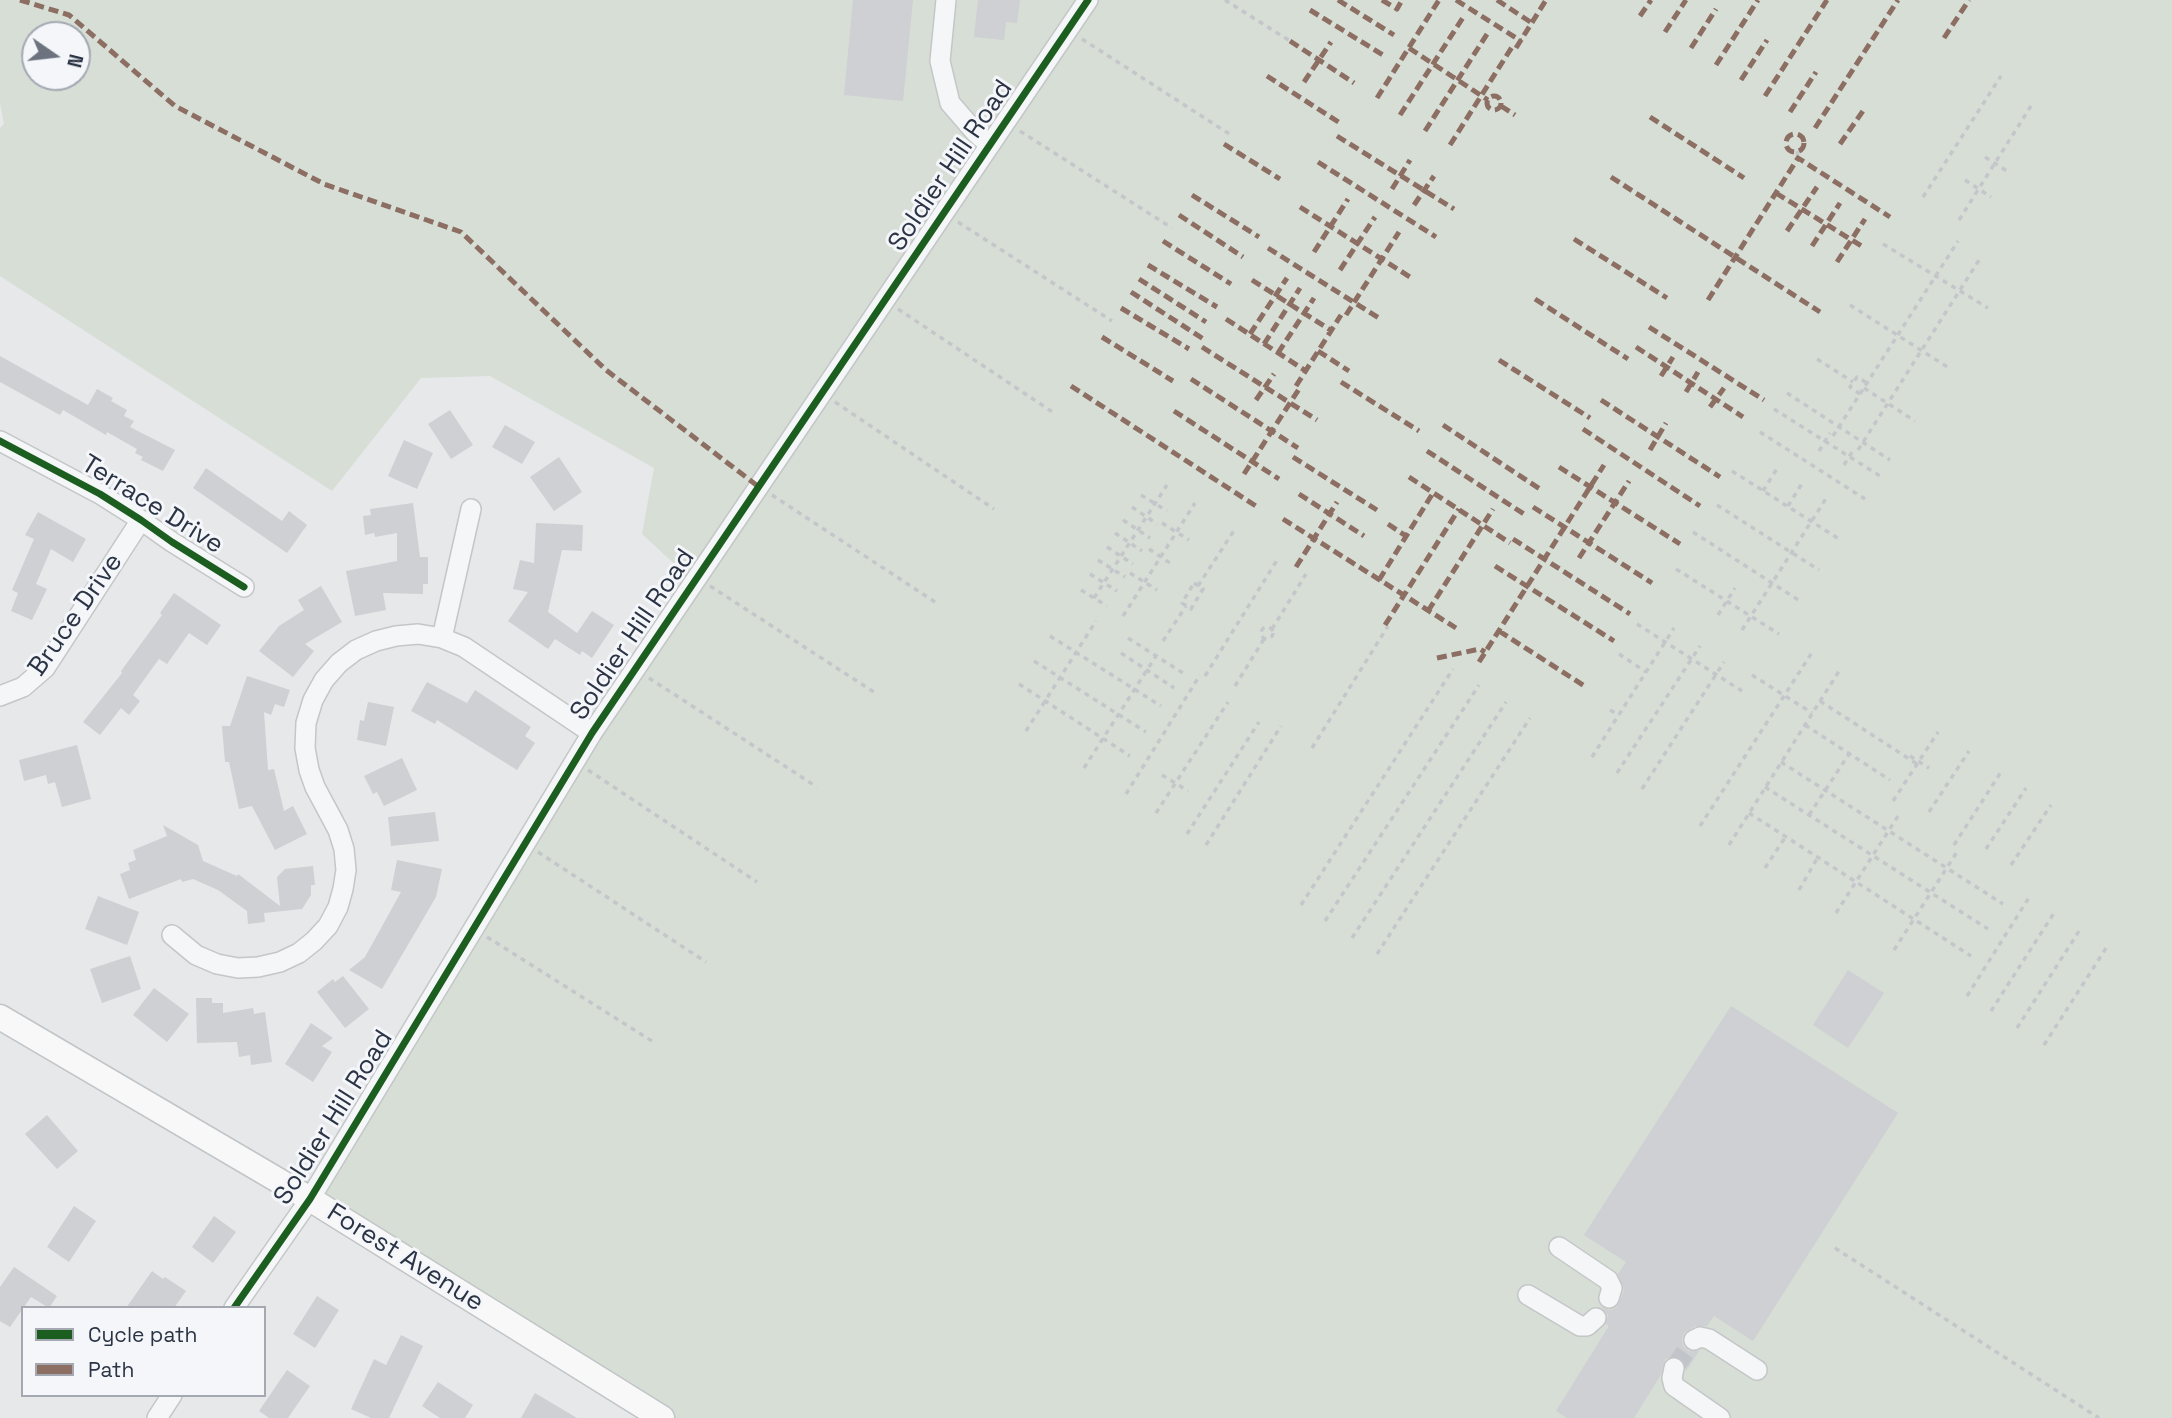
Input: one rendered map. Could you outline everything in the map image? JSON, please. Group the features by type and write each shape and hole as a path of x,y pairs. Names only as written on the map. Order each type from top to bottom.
{"main road":[{"name":"Forest Avenue","path":"0,1017 310,1199 662,1418"}],"street":[{"path":"946,0 940,61 950,103 990,145"},
{"name":"Soldier Hill Road","path":"235,1306 310,1199 592,733 1088,0"},
{"name":"Terrace Drive","path":"0,441 100,494 244,587"},
{"path":"442,638 471,509"},
{"name":"Bruce Drive","path":"0,696 23,687 45,668 141,520"},
{"path":"172,935 197,955 217,964 237,968 258,967 280,962 299,953 328,926 344,889 344,849 338,830 309,770 305,748 306,723 313,700 324,680 339,663 366,645 396,635 418,634 442,638 464,647 592,733"},
{"path":"1559,1247 1608,1280 1612,1288 1609,1298"},
{"path":"1528,1294 1580,1326 1587,1326 1596,1318"},
{"path":"1694,1340 1700,1337 1711,1340 1757,1370"},
{"path":"1674,1368 1674,1386 1720,1418"},
{"path":"157,1418 171,1397"}],"path":[{"path":"1225,0 1290,41"},
{"path":"1068,30 1231,135"},
{"path":"1923,197 2001,76"},
{"path":"1959,220 2031,106"},
{"path":"1006,121 1172,228"},
{"path":"1797,151 1798,158"},
{"path":"1984,157 2007,171"},
{"path":"1965,180 1991,197"},
{"path":"944,213 1112,321"},
{"path":"1819,451 1839,427 1958,241"},
{"path":"1884,243 1988,308"},
{"path":"1844,465 1863,443 1981,257"},
{"path":"885,300 1054,413"},
{"path":"1850,304 1949,368"},
{"path":"1817,359 1853,382"},
{"path":"1860,394 1850,387 1857,377 1888,404 1915,421"},
{"path":"822,393 994,509"},
{"path":"1787,393 1890,460"},
{"path":"1774,409 1880,476"},
{"path":"1760,432 1865,499"},
{"path":"1763,491 1779,467"},
{"path":"1732,471 1839,539"},
{"path":"1788,506 1803,482"},
{"path":"1094,598 1167,485"},
{"path":"758,487 935,601"},
{"path":"1142,495 1167,511"},
{"path":"1742,631 1827,497"},
{"path":"1123,616 1195,503"},
{"path":"1717,505 1819,570"},
{"path":"1132,507 1189,540"},
{"path":"1123,520 1150,538"},
{"path":"1198,586 1235,528"},
{"path":"1693,532 1800,601"},
{"path":"1115,533 1142,551"},
{"path":"1107,547 1133,564"},
{"path":"1149,549 1173,565"},
{"path":"1126,794 1279,557"},
{"path":"1098,560 1125,577"},
{"path":"1676,569 1779,634"},
{"path":"1130,573 1157,590"},
{"path":"1090,574 1117,591"},
{"path":"1264,639 1268,640 1273,636 1272,629 1306,574"},
{"path":"697,578 877,694"},
{"path":"1194,583 1203,589 1191,609 1186,606 1182,603 1194,583"},
{"path":"1718,615 1735,588"},
{"path":"1081,590 1107,606"},
{"path":"1163,641 1186,606"},
{"path":"1026,731 1096,621"},
{"path":"1637,624 1742,691"},
{"path":"1311,747 1388,626"},
{"path":"1592,757 1674,628"},
{"path":"1264,639 1262,629 1272,629"},
{"path":"1050,636 1161,706"},
{"path":"1128,638 1183,673"},
{"path":"1234,686 1264,639"},
{"path":"1617,773 1700,646"},
{"path":"1700,826 1813,651"},
{"path":"1121,653 1174,688"},
{"path":"1619,654 1646,672"},
{"path":"1084,768 1156,656"},
{"path":"1034,661 1146,732"},
{"path":"1642,789 1724,662"},
{"path":"1301,905 1453,668"},
{"path":"1729,845 1840,668"},
{"path":"635,669 817,787"},
{"path":"1752,675 1812,713"},
{"path":"1019,684 1130,756"},
{"path":"1325,921 1479,685"},
{"path":"1820,701 1929,768"},
{"path":"1156,813 1228,702"},
{"path":"1352,938 1506,702"},
{"path":"1610,710 1619,715"},
{"path":"1377,954 1530,718"},
{"path":"1187,834 1259,722"},
{"path":"1805,725 1890,780"},
{"path":"1206,845 1281,726"},
{"path":"1893,801 1938,732"},
{"path":"1928,812 1969,751"},
{"path":"1809,815 1849,754"},
{"path":"1910,756 1918,763"},
{"path":"575,761 757,882"},
{"path":"1781,762 2003,904"},
{"path":"1954,845 2001,772"},
{"path":"1162,775 1188,791"},
{"path":"1765,787 1988,929"},
{"path":"1986,849 2026,788"},
{"path":"2011,865 2051,804"},
{"path":"1749,813 1972,956"},
{"path":"1836,914 1900,813"},
{"path":"1765,868 1786,836"},
{"path":"525,844 706,962"},
{"path":"1894,950 1957,852"},
{"path":"1799,890 1818,857"},
{"path":"1967,996 2030,896"},
{"path":"1991,1011 2054,913"},
{"path":"2017,1028 2081,928"},
{"path":"474,929 655,1044"},
{"path":"2044,1045 2108,944"},
{"path":"1835,1248 2099,1418"}],"shaded area":[{"path":"0,0 2172,0 2172,1418 662,1418 310,1199 694,582 642,534 654,468 490,376 421,378 332,491 0,276 0,128 4,124 0,103"}],"building":[{"path":"853,0 913,0 903,101 844,95"},
{"path":"978,0 1020,0 1017,23 1006,22 1004,40 974,37"},
{"path":"0,356 88,405 97,389 113,398 111,401 127,410 124,416 134,421 130,427 175,450 163,471 141,460 143,457 135,453 137,449 107,432 106,435 63,410 60,415 0,382"},
{"path":"450,410 473,445 451,459 428,424"},
{"path":"505,425 535,442 522,464 492,447"},
{"path":"404,440 433,453 417,489 388,476"},
{"path":"559,457 582,492 554,511 530,477"},
{"path":"206,468 282,521 289,511 307,525 287,553 193,488"},
{"path":"413,503 420,557 428,557 428,584 423,584 423,594 383,593 386,610 355,616 346,571 397,561 397,533 375,537 374,533 365,535 363,516 371,515 370,509"},
{"path":"38,512 86,539 73,562 51,549 36,584 47,589 32,620 11,611 18,593 12,590 34,539 25,535"},
{"path":"536,523 583,525 582,551 562,550 548,612 577,633 592,611 614,625 592,658 582,651 580,655 555,639 548,649 508,621 528,592 513,589 520,560 534,563"},
{"path":"321,586 342,622 305,644 314,651 293,677 259,651 279,626 304,610 298,600"},
{"path":"174,593 221,625 207,645 189,633 167,664 159,659 133,695 140,701 129,715 121,708 100,735 83,722 122,673"},
{"path":"247,676 290,690 284,707 275,704 271,715 264,712 268,770 274,769 284,811 293,806 307,834 275,850 252,806 239,809 229,762 225,762 222,726 230,726"},
{"path":"427,682 467,703 475,690 531,727 525,736 535,743 517,770 437,720 435,724 411,711"},
{"path":"368,702 394,707 386,746 357,740 360,720 364,721"},
{"path":"77,745 91,799 62,807 55,782 48,784 46,775 24,781 19,760"},
{"path":"402,758 417,790 384,806 377,792 373,794 364,776"},
{"path":"435,812 439,841 391,846 388,817"},
{"path":"163,825 198,845 203,861 237,876 238,874 280,906 277,877 285,869 313,866 315,885 311,885 311,895 302,909 264,913 265,922 248,924 247,911 218,890 193,879 182,882 181,879 129,899 120,874 130,870 128,863 136,860 133,850 167,836"},
{"path":"397,860 442,869 436,897 382,989 349,970 365,957 401,892 391,890"},
{"path":"98,896 139,912 127,945 85,929"},
{"path":"130,956 141,989 102,1003 90,969"},
{"path":"1848,970 1884,993 1848,1048 1813,1025"},
{"path":"343,976 369,1009 345,1028 317,992 333,979 335,982"},
{"path":"154,988 189,1014 167,1042 133,1015"},
{"path":"196,998 212,998 212,1003 223,1003 223,1013 253,1008 254,1014 265,1012 272,1062 251,1065 250,1055 239,1057 237,1042 197,1043"},
{"path":"1731,1006 1898,1113 1753,1341 1714,1316 1707,1326 1695,1326 1684,1333 1683,1346 1688,1351 1699,1351 1686,1371 1682,1358 1676,1356 1665,1359 1660,1376 1634,1418 1567,1418 1556,1411 1609,1326 1606,1324 1608,1315 1602,1308 1611,1310 1617,1307 1624,1291 1618,1274 1626,1262 1584,1235"},
{"path":"311,1023 333,1038 322,1046 332,1052 313,1082 285,1064"},
{"path":"47,1115 78,1151 57,1169 25,1134"},
{"path":"74,1206 96,1221 69,1262 47,1247"},
{"path":"214,1216 236,1232 213,1263 192,1247"},
{"path":"14,1267 57,1296 50,1306 31,1297 25,1306 21,1306 21,1311 10,1327 0,1321 0,1287"},
{"path":"152,1271 186,1291 175,1306 127,1306"},
{"path":"317,1296 339,1310 315,1348 293,1334"},
{"path":"401,1335 423,1346 389,1418 371,1418 351,1409 374,1359 386,1365"},
{"path":"287,1370 310,1386 288,1418 269,1418 259,1411"},
{"path":"438,1382 473,1405 465,1418 440,1418 422,1406"},
{"path":"535,1393 577,1418 521,1418"}],"tunnel":[{"path":"1674,1368 1694,1340"}],"marked path":[{"path":"20,0 69,15 175,106 324,184 461,232 606,370 759,487"},
{"path":"1338,0 1394,35"},
{"path":"1382,0 1397,9 1402,0"},
{"path":"1377,98 1439,0"},
{"path":"1456,0 1521,41"},
{"path":"1497,0 1532,23"},
{"path":"1516,48 1546,0"},
{"path":"1640,16 1651,0"},
{"path":"1665,32 1686,0"},
{"path":"1716,65 1758,0"},
{"path":"1765,96 1827,0"},
{"path":"1815,128 1898,0"},
{"path":"1944,38 1969,0"},
{"path":"1691,48 1716,9"},
{"path":"1310,10 1383,55"},
{"path":"1400,115 1464,16"},
{"path":"1425,131 1489,31"},
{"path":"1741,80 1767,40"},
{"path":"1290,41 1354,83"},
{"path":"1304,82 1331,42"},
{"path":"1450,145 1512,47"},
{"path":"1409,48 1488,100"},
{"path":"1790,112 1816,72"},
{"path":"1267,76 1340,123"},
{"path":"1491,96 1497,96 1501,103 1497,110 1491,110 1487,106 1487,100 1491,96"},
{"path":"1501,106 1515,115"},
{"path":"1840,144 1865,108"},
{"path":"1650,117 1744,178"},
{"path":"1795,134 1801,137 1804,143 1801,149 1795,152 1789,149 1786,143 1789,137 1795,134"},
{"path":"1337,136 1454,209"},
{"path":"1224,144 1280,179"},
{"path":"1708,300 1798,158 1890,217"},
{"path":"1392,189 1410,160"},
{"path":"1318,162 1436,237"},
{"path":"1414,205 1434,176"},
{"path":"1611,177 1820,312"},
{"path":"1787,231 1817,187"},
{"path":"1776,193 1863,247"},
{"path":"1192,195 1259,237"},
{"path":"1314,252 1348,199"},
{"path":"1812,246 1840,203"},
{"path":"1300,207 1410,277"},
{"path":"1179,215 1243,257"},
{"path":"1340,270 1375,217"},
{"path":"1837,262 1865,219"},
{"path":"1346,315 1399,232"},
{"path":"1574,239 1667,298"},
{"path":"1163,241 1231,284"},
{"path":"1268,248 1382,320"},
{"path":"1148,265 1217,307"},
{"path":"1250,334 1287,278"},
{"path":"1139,279 1206,322"},
{"path":"1252,280 1332,331"},
{"path":"1264,344 1300,288"},
{"path":"1131,292 1205,340"},
{"path":"1278,353 1314,298"},
{"path":"1535,299 1628,359"},
{"path":"1121,308 1189,349"},
{"path":"1296,386 1341,315"},
{"path":"1226,319 1306,371"},
{"path":"1649,327 1764,400"},
{"path":"1102,337 1173,381"},
{"path":"1202,347 1317,420"},
{"path":"1636,347 1743,417"},
{"path":"1318,351 1349,371"},
{"path":"1661,376 1673,357"},
{"path":"1499,360 1590,418"},
{"path":"1686,392 1698,372"},
{"path":"1256,400 1274,374"},
{"path":"1191,379 1298,448"},
{"path":"1341,382 1419,431"},
{"path":"1071,386 1259,508"},
{"path":"1710,407 1724,388"},
{"path":"1244,474 1299,389"},
{"path":"1601,400 1720,477"},
{"path":"1174,411 1279,479"},
{"path":"1650,450 1666,423"},
{"path":"1443,425 1543,491"},
{"path":"1583,429 1700,506"},
{"path":"1427,451 1527,516"},
{"path":"1293,457 1377,510"},
{"path":"1479,662 1604,465"},
{"path":"1559,467 1680,544"},
{"path":"1409,477 1510,543"},
{"path":"1579,558 1629,481"},
{"path":"1379,580 1433,493"},
{"path":"1299,494 1364,536"},
{"path":"1296,567 1337,502"},
{"path":"1533,507 1652,583"},
{"path":"1385,625 1459,509"},
{"path":"1428,611 1493,509"},
{"path":"1283,519 1456,628"},
{"path":"1388,524 1406,536"},
{"path":"1513,539 1630,614"},
{"path":"1495,566 1614,641"},
{"path":"1499,631 1586,687"},
{"path":"1437,658 1480,649 1485,652"}],"cycle path":[{"path":"235,1306 310,1199 592,733 1088,0"},
{"path":"0,441 100,494 244,587"}]}
